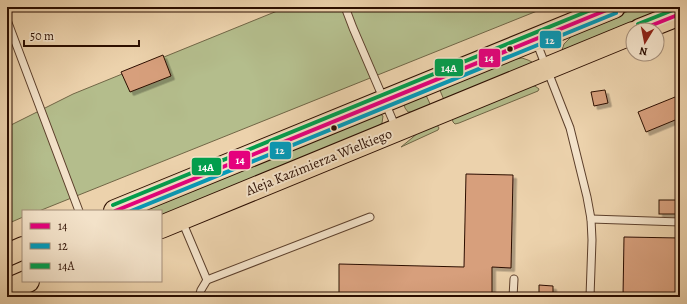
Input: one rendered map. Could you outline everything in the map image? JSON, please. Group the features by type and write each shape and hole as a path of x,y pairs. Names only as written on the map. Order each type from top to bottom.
{"main road":[{"path":"117,210 614,7"},
{"path":"660,22 680,14"},
{"name":"Aleja Kazimierza Wielkiego","path":"162,227 625,36"},
{"path":"7,255 22,248"},
{"path":"7,290 26,282"}],"lane":[{"path":"345,7 397,130"},
{"path":"7,20 78,210"},
{"path":"535,39 570,128 587,196 591,219 592,240 590,297"},
{"path":"199,297 207,280 370,217"},
{"path":"181,219 207,280"},
{"path":"591,219 680,222"},
{"path":"513,297 514,279"}],"green space":[{"path":"287,7 547,7 41,210 22,210 22,217 7,224 7,127 73,94"},
{"path":"638,7 673,7 635,22 625,22 625,26 562,50 564,44 574,34"},
{"path":"522,58 532,62 531,64 444,100 439,88 509,60"},
{"path":"529,86 535,86 539,89 538,91 459,123 455,124 453,122 452,118"},
{"path":"425,93 431,106 416,112 408,112 404,104"},
{"path":"380,114 383,116 382,123 375,129 162,216 162,210 139,210"},
{"path":"437,125 439,128 438,130 401,147 420,131"}],"building":[{"path":"163,55 171,76 130,92 121,72"},
{"path":"605,90 608,103 594,106 591,92"},
{"path":"680,95 680,118 646,132 638,112"},
{"path":"466,174 513,175 511,268 492,267 492,297 339,297 339,264 464,267"},
{"path":"659,200 680,200 680,214 659,214"},
{"path":"624,237 680,238 680,297 623,297"},
{"path":"539,285 553,286 553,297 539,297"}],"transit line":[{"name":"14A","path":"113,205 598,7"},
{"name":"14","path":"117,210 614,7"},
{"name":"14A","path":"643,22 678,8"},
{"name":"12","path":"133,210 616,13"},
{"name":"14","path":"660,22 680,14"}]}
